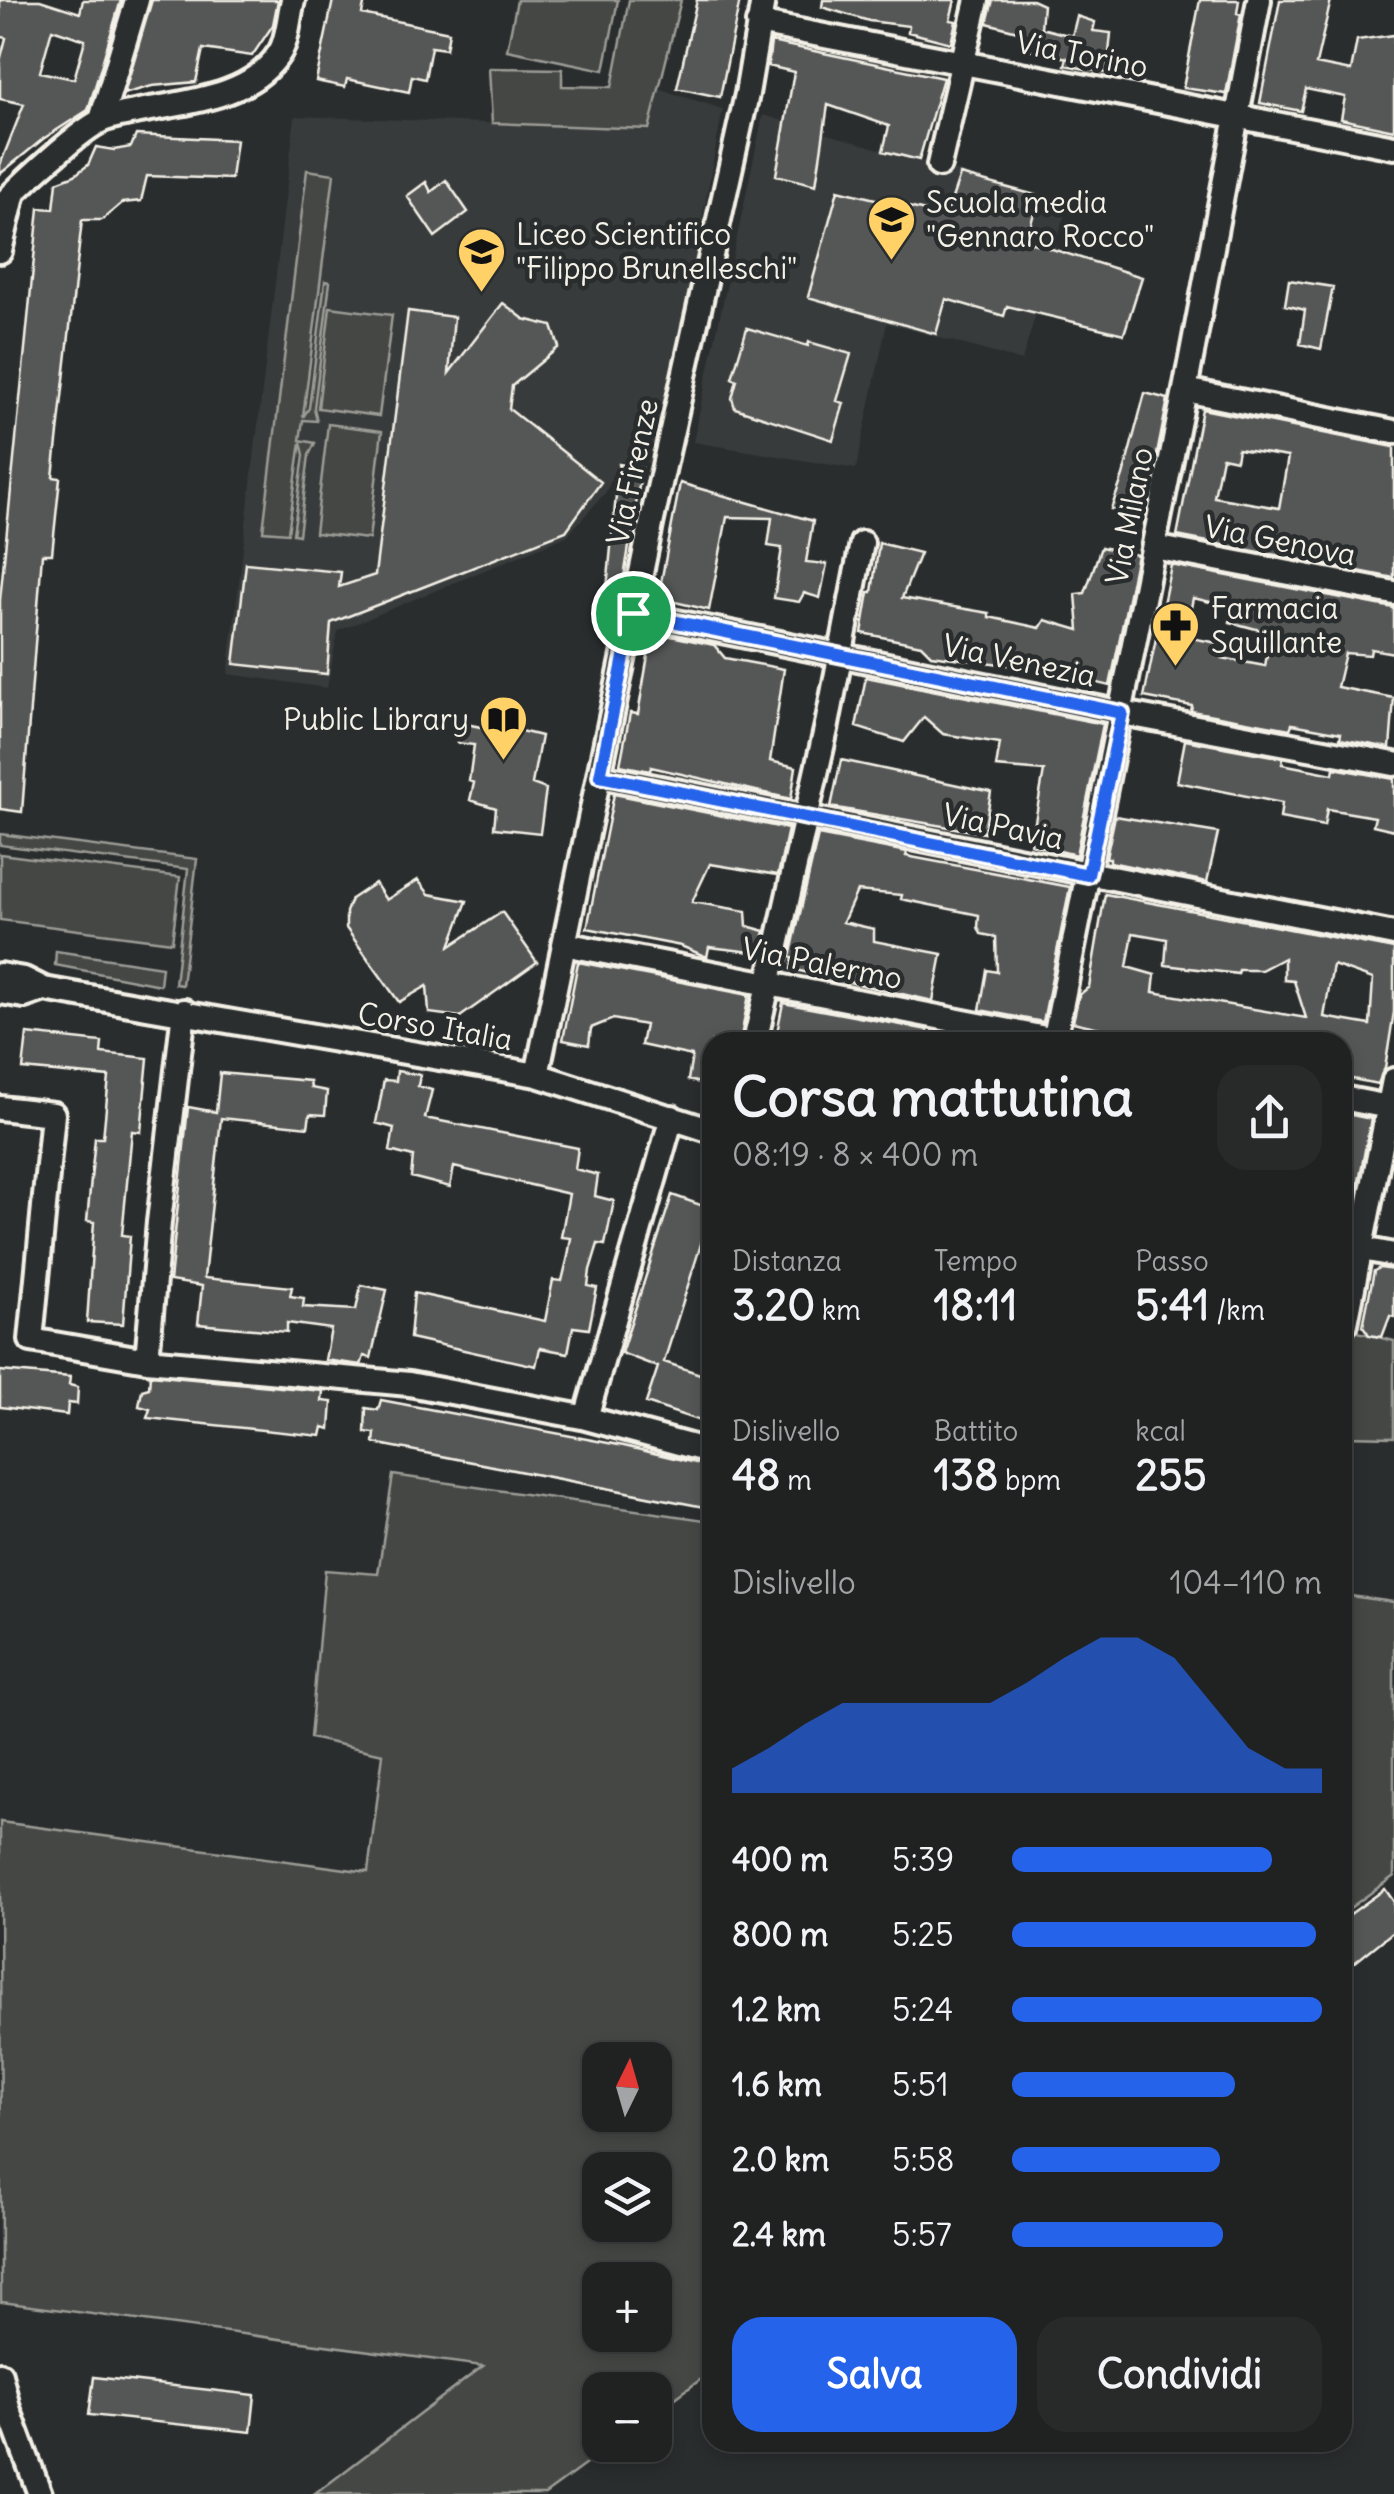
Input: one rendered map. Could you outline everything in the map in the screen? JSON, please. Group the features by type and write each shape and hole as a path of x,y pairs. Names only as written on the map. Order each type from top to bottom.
{"street":[{"path":"101,120 138,0"},
{"path":"0,208 8,180 101,120 218,96 260,73 280,51 293,0"},
{"path":"939,165 976,0"},
{"name":"Via Milano","path":"1061,1032 1260,0"},
{"name":"Via Torino","path":"761,11 962,62 1394,147"},
{"name":"Via Firenze","path":"537,1075 747,94 761,11"},
{"path":"0,252 8,180"},
{"path":"1186,390 1394,432"},
{"path":"757,1032 862,543"},
{"name":"Via Genova","path":"1154,547 1394,593"},
{"name":"Via Venezia","path":"633,613 1394,764"},
{"name":"Via Pavia","path":"600,776 1394,934"},
{"name":"Via Palermo","path":"564,944 1009,1032"},
{"name":"Corso Italia","path":"0,975 44,989 537,1075 702,1128"},
{"name":"Corso Italia","path":"0,992 29,995 44,989"},
{"path":"147,1360 158,1222 184,1011"},
{"path":"1394,1080 1391,1108 1352,1247 1394,1256"},
{"path":"1352,1100 1391,1108"},
{"path":"0,1108 53,1114 31,1340 147,1360 409,1384 586,1418 702,1449"},
{"path":"586,1418 672,1118"},
{"path":"0,2374 8,2408 40,2494"}],"shaded area":[{"path":"517,0 618,0 604,70 507,50"},
{"path":"629,0 681,0 649,129 492,123 489,68 562,69 562,86 612,87"},
{"name":"Liceo Scientifico \"Filippo Brunelleschi\"","path":"659,89 723,109 656,463 619,461 606,492 567,536 338,631 327,688 228,674 295,116 648,129"},
{"name":"Scuola media \"Gennaro Rocco\"","path":"763,115 1068,204 1022,361 887,323 856,469 693,442"},
{"path":"307,170 334,174 303,417 309,408 325,281 330,282 314,408 317,421 303,420 300,440 315,443 309,455 299,535 293,534 304,455 301,442 288,533 263,531"},
{"path":"330,307 392,315 379,416 318,408"},
{"path":"328,424 382,431 369,539 315,533"},
{"path":"0,834 197,859 182,985 175,984 188,869 0,845"},
{"path":"0,854 180,877 172,942 0,920"},
{"path":"56,951 162,967 160,985 55,965"},
{"path":"1352,1330 1394,1341 1394,1437 1352,1436"},
{"path":"393,1475 702,1520 702,2378 672,2400 672,2372 582,2372 582,2462 589,2462 545,2494 315,2494 483,2366 1,2302 0,1822 368,1872 383,1754 310,1738 325,1570 378,1574"},
{"path":"1352,1596 1394,1602 1394,1876 1352,1906"}],"building":[{"path":"0,0 40,0 80,13 83,0 121,0 88,110 43,139 0,174 24,104 0,99 0,61 6,38 0,36","holes":["52,29 85,40 74,79 40,72"]},
{"path":"152,0 278,0 273,25 252,56 203,49 196,82 152,86 124,94"},
{"path":"333,0 365,0 362,14 449,32 446,49 431,47 425,79 412,76 409,92 347,79 345,87 316,81"},
{"path":"697,0 740,0 720,97 677,88"},
{"path":"823,0 955,0 950,20 956,21 951,43 908,32 909,26 869,21 822,7"},
{"path":"993,0 1032,0 1043,5 1041,28 1072,36 1077,16 1095,22 1093,31 1111,33 1107,73 1065,65 1067,58 1023,48 1025,33 987,23"},
{"path":"1200,0 1239,0 1237,13 1241,14 1226,94 1183,88"},
{"path":"1280,0 1331,0 1316,64 1351,71 1357,40 1394,35 1394,130 1341,119 1345,97 1306,89 1301,111 1260,103"},
{"path":"771,42 943,78 919,160 883,151 889,126 828,105 816,185 776,175 794,72 768,66"},
{"path":"136,135 236,140 231,179 147,176 141,201 122,203 102,220 82,220 53,477 60,478 52,554 42,554 22,812 0,809 0,600 39,208 54,209 57,182 88,165 96,147 131,147"},
{"path":"960,175 1039,196 1026,241 1142,277 1124,334 1007,306 1004,316 946,299 936,334 808,297 838,190 946,216"},
{"path":"446,180 468,212 435,237 407,196 426,182 431,192"},
{"path":"1289,280 1333,287 1321,349 1300,344 1305,310 1285,305"},
{"path":"503,303 524,319 552,326 559,347 512,386 509,409 601,482 566,531 331,623 327,674 234,664 246,563 341,572 339,587 375,575 408,311 454,317 449,373"},
{"path":"747,328 851,354 837,401 844,403 833,440 735,408 732,398 737,380 732,378"},
{"path":"1145,393 1168,399 1145,515 1111,509"},
{"path":"1202,409 1394,447 1394,578 1177,536","holes":["1238,449 1288,457 1279,508 1214,497 1222,457 1236,460"]},
{"path":"619,464 642,468 622,589 607,589"},
{"path":"680,483 813,521 806,562 827,564 820,598 804,593 799,602 774,598 782,548 768,546 772,518 727,517 709,610 658,598"},
{"path":"879,543 920,553 902,598 989,613 989,617 1040,628 1045,620 1079,630 1076,594 1085,593 1101,547 1137,555 1110,686 1039,669 931,655 921,645 862,633"},
{"path":"1171,565 1394,608 1394,653 1371,649 1370,655 1345,653 1337,687 1394,698 1390,748 1340,739 1341,733 1292,724 1290,729 1191,711 1192,706 1144,697","holes":["1193,598 1232,607 1230,622 1271,633 1265,666 1222,658 1224,644 1185,637"]},
{"path":"652,632 714,645 725,658 784,669 770,761 796,767 791,799 651,767 650,771 620,765 630,713 638,714"},
{"path":"866,677 1103,724 1076,855 1031,844 1044,771 996,767 1000,743 943,734 924,717 904,742 856,727"},
{"name":"Public Library","path":"484,722 541,736 532,784 546,789 540,833 494,828 496,808 470,800 474,745 457,743 461,723 481,727"},
{"path":"1185,740 1283,758 1282,764 1333,774 1334,768 1394,779 1394,830 1373,825 1375,817 1327,809 1324,826 1280,818 1282,803 1177,782"},
{"path":"841,760 991,792 984,833 831,807"},
{"path":"614,794 788,829 778,875 710,864 692,902 746,911 747,926 765,931 760,953 709,947 707,957 681,946 587,928"},
{"path":"1115,816 1218,833 1207,882 1110,862 1106,858"},
{"path":"818,835 1070,887 1043,1022 980,1010 987,970 997,972 996,937 981,934 979,915 901,899 902,895 857,891 843,922 874,929 874,941 942,954 933,1001 791,969 790,957"},
{"path":"418,880 429,894 467,901 450,946 502,912 537,962 460,1017 429,1013 427,986 399,1002 346,928 346,912 351,899 375,883 386,900"},
{"path":"1105,894 1394,949 1394,1012 1385,1068 1378,1084 1352,1079 1352,1032 1117,1032 1073,1022 1079,995 1089,987","holes":["1133,933 1167,939 1165,965 1238,974 1239,970 1261,970 1284,958 1284,980 1294,981 1306,1018 1153,992 1155,975 1127,967","1333,965 1373,979 1370,1025 1324,1017"]},
{"path":"578,962 749,995 742,1032 702,1032 702,1084 688,1080 692,1056 641,1045 645,1025 613,1019 591,1028 589,1045 563,1040"},
{"path":"783,1003 928,1030 928,1032 777,1032"},
{"path":"27,1034 102,1042 101,1053 148,1058 141,1132 132,1131 122,1235 130,1236 123,1324 87,1322 94,1222 87,1221 95,1138 103,1138 109,1077 23,1069"},
{"path":"397,1071 420,1075 418,1086 432,1090 425,1118 578,1148 575,1169 598,1175 595,1196 614,1201 605,1245 598,1244 590,1270 588,1286 597,1288 589,1329 573,1327 568,1353 540,1348 536,1366 410,1338 414,1293 545,1321 553,1280 562,1281 568,1256 571,1238 561,1237 569,1194 454,1167 450,1187 411,1177 413,1157 390,1151 394,1128 376,1123 384,1080 396,1081"},
{"path":"220,1073 310,1081 311,1088 327,1091 325,1115 310,1114 308,1127 221,1118 204,1278 292,1287 290,1296 304,1298 303,1307 356,1310 361,1285 387,1290 371,1358 364,1356 361,1365 325,1360 331,1329 287,1323 287,1332 198,1324 202,1286 170,1281 188,1107 216,1112"},
{"path":"1352,1115 1371,1119 1352,1218"},
{"path":"672,1195 702,1206 702,1241 664,1362 702,1375 702,1422 646,1403 658,1367 621,1353"},
{"path":"1394,1270 1394,1317 1390,1316 1382,1337 1369,1335 1363,1326 1374,1271"},
{"path":"0,1371 70,1377 69,1385 78,1387 77,1404 68,1403 67,1415 0,1407"},
{"path":"150,1375 323,1391 322,1401 332,1402 330,1429 323,1427 321,1436 147,1418 150,1409 139,1406 142,1390 149,1388"},
{"path":"381,1400 702,1465 702,1507 374,1443 375,1433 365,1432 366,1408 378,1410"},
{"path":"1385,1889 1394,1902 1394,1931 1352,1965 1352,1913"},
{"path":"94,2377 255,2395 251,2432 89,2415"}],"place":[{"name":"Scuola media \"Gennaro Rocco\"","path":"891,262"},
{"name":"Liceo Scientifico \"Filippo Brunelleschi\"","path":"481,294"},
{"name":"Farmacia Squillante","path":"1176,668"},
{"name":"Public Library","path":"504,762"}],"route":[{"path":"633,613 1122,713 1088,875 600,776 633,613"}]}
